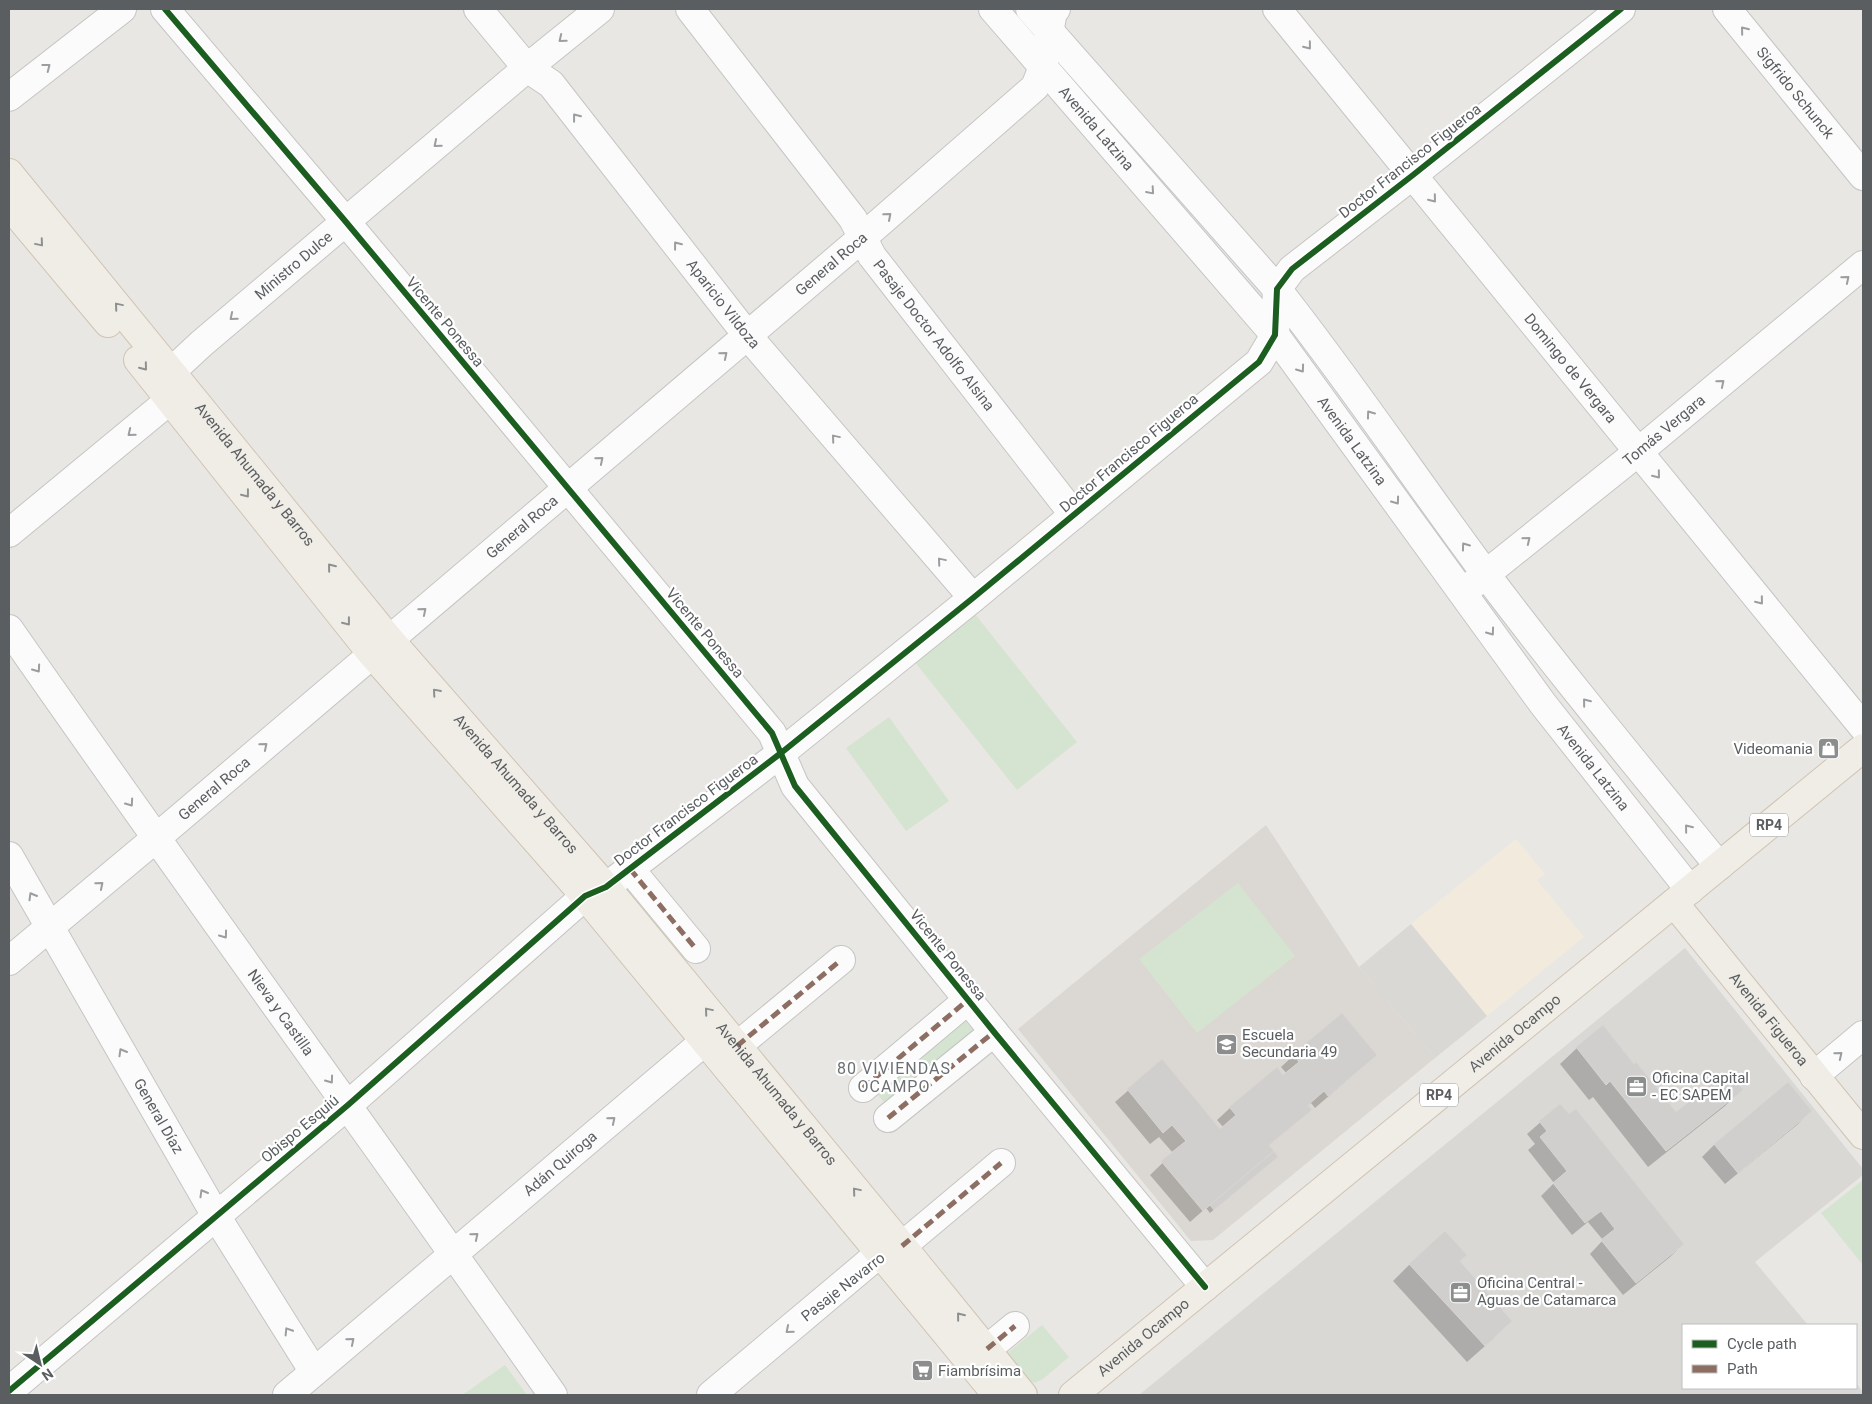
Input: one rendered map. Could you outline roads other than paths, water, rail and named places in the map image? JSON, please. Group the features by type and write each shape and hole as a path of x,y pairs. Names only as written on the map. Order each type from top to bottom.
{"main road":[{"name":"Avenida Ahumada y Barros","path":"9,173 172,371 381,646"},
{"name":"Avenida Ahumada y Barros","path":"9,205 170,400 381,646 595,892 737,1046 891,1250 997,1395"},
{"name":"Avenida Ocampo","path":"1073,1395 1863,748"},
{"name":"Avenida Ahumada y Barros","path":"595,892 705,1041 891,1250 986,1349 1023,1395"},
{"name":"Avenida Figueroa","path":"1682,896 1814,1076 1863,1135"}],"street":[{"path":"9,97 122,9"},
{"name":"Vicente Ponessa","path":"165,9 346,222 772,733 795,786 1205,1288"},
{"name":"Aparicio Vildoza","path":"478,9 527,68 551,84 747,335 973,598"},
{"name":"Ministro Dulce","path":"172,371 527,68 600,9"},
{"name":"Pasaje Doctor Adolfo Alsina","path":"690,9 853,219 872,256 1074,514"},
{"name":"Avenida Latzina","path":"993,9 1275,335 1682,896"},
{"name":"Avenida Latzina","path":"1030,9 1053,21 1277,289 1313,335 1485,574 1568,680 1719,866"},
{"name":"Domingo de Vergara","path":"1277,9 1863,727"},
{"name":"Doctor Francisco Figueroa","path":"595,892 630,869 781,753 973,598 1259,362 1275,335 1277,289 1292,269 1414,175 1621,9"},
{"name":"Sigfrido Schunck","path":"1727,9 1863,176"},
{"name":"General Roca","path":"9,961 862,238 1035,87 1044,67 1053,21"},
{"name":"Tomás Vergara","path":"1462,593 1638,452 1863,265"},
{"path":"9,533 170,400 172,371"},
{"name":"Nieva y Castilla","path":"9,629 155,839 348,1105 553,1395"},
{"name":"General Díaz","path":"9,856 216,1216 314,1372"},
{"path":"630,869 696,948"},
{"name":"Obispo Esquiú","path":"9,1391 348,1105 595,892"},
{"path":"705,1041 737,1046 841,960"},
{"path":"863,1088 969,999"},
{"path":"888,1118 994,1032"},
{"path":"1814,1076 1863,1035"},
{"name":"Adán Quiroga","path":"287,1395 705,1041"},
{"name":"Pasaje Navarro","path":"711,1395 1000,1163"},
{"path":"986,1349 1015,1326"}],"place":[{"name":"Videomania","path":"1829,749"},
{"name":"Escuela Secundaria 49","path":"1226,1044"},
{"name":"Oficina Capital - EC SAPEM","path":"1636,1087"},
{"name":"Oficina Central - Aguas de Catamarca","path":"1461,1292"},
{"name":"Fiambrísima","path":"922,1371"}],"district":[{"name":"80 VIVIENDAS OCAMPO","path":"894,1077"}]}
